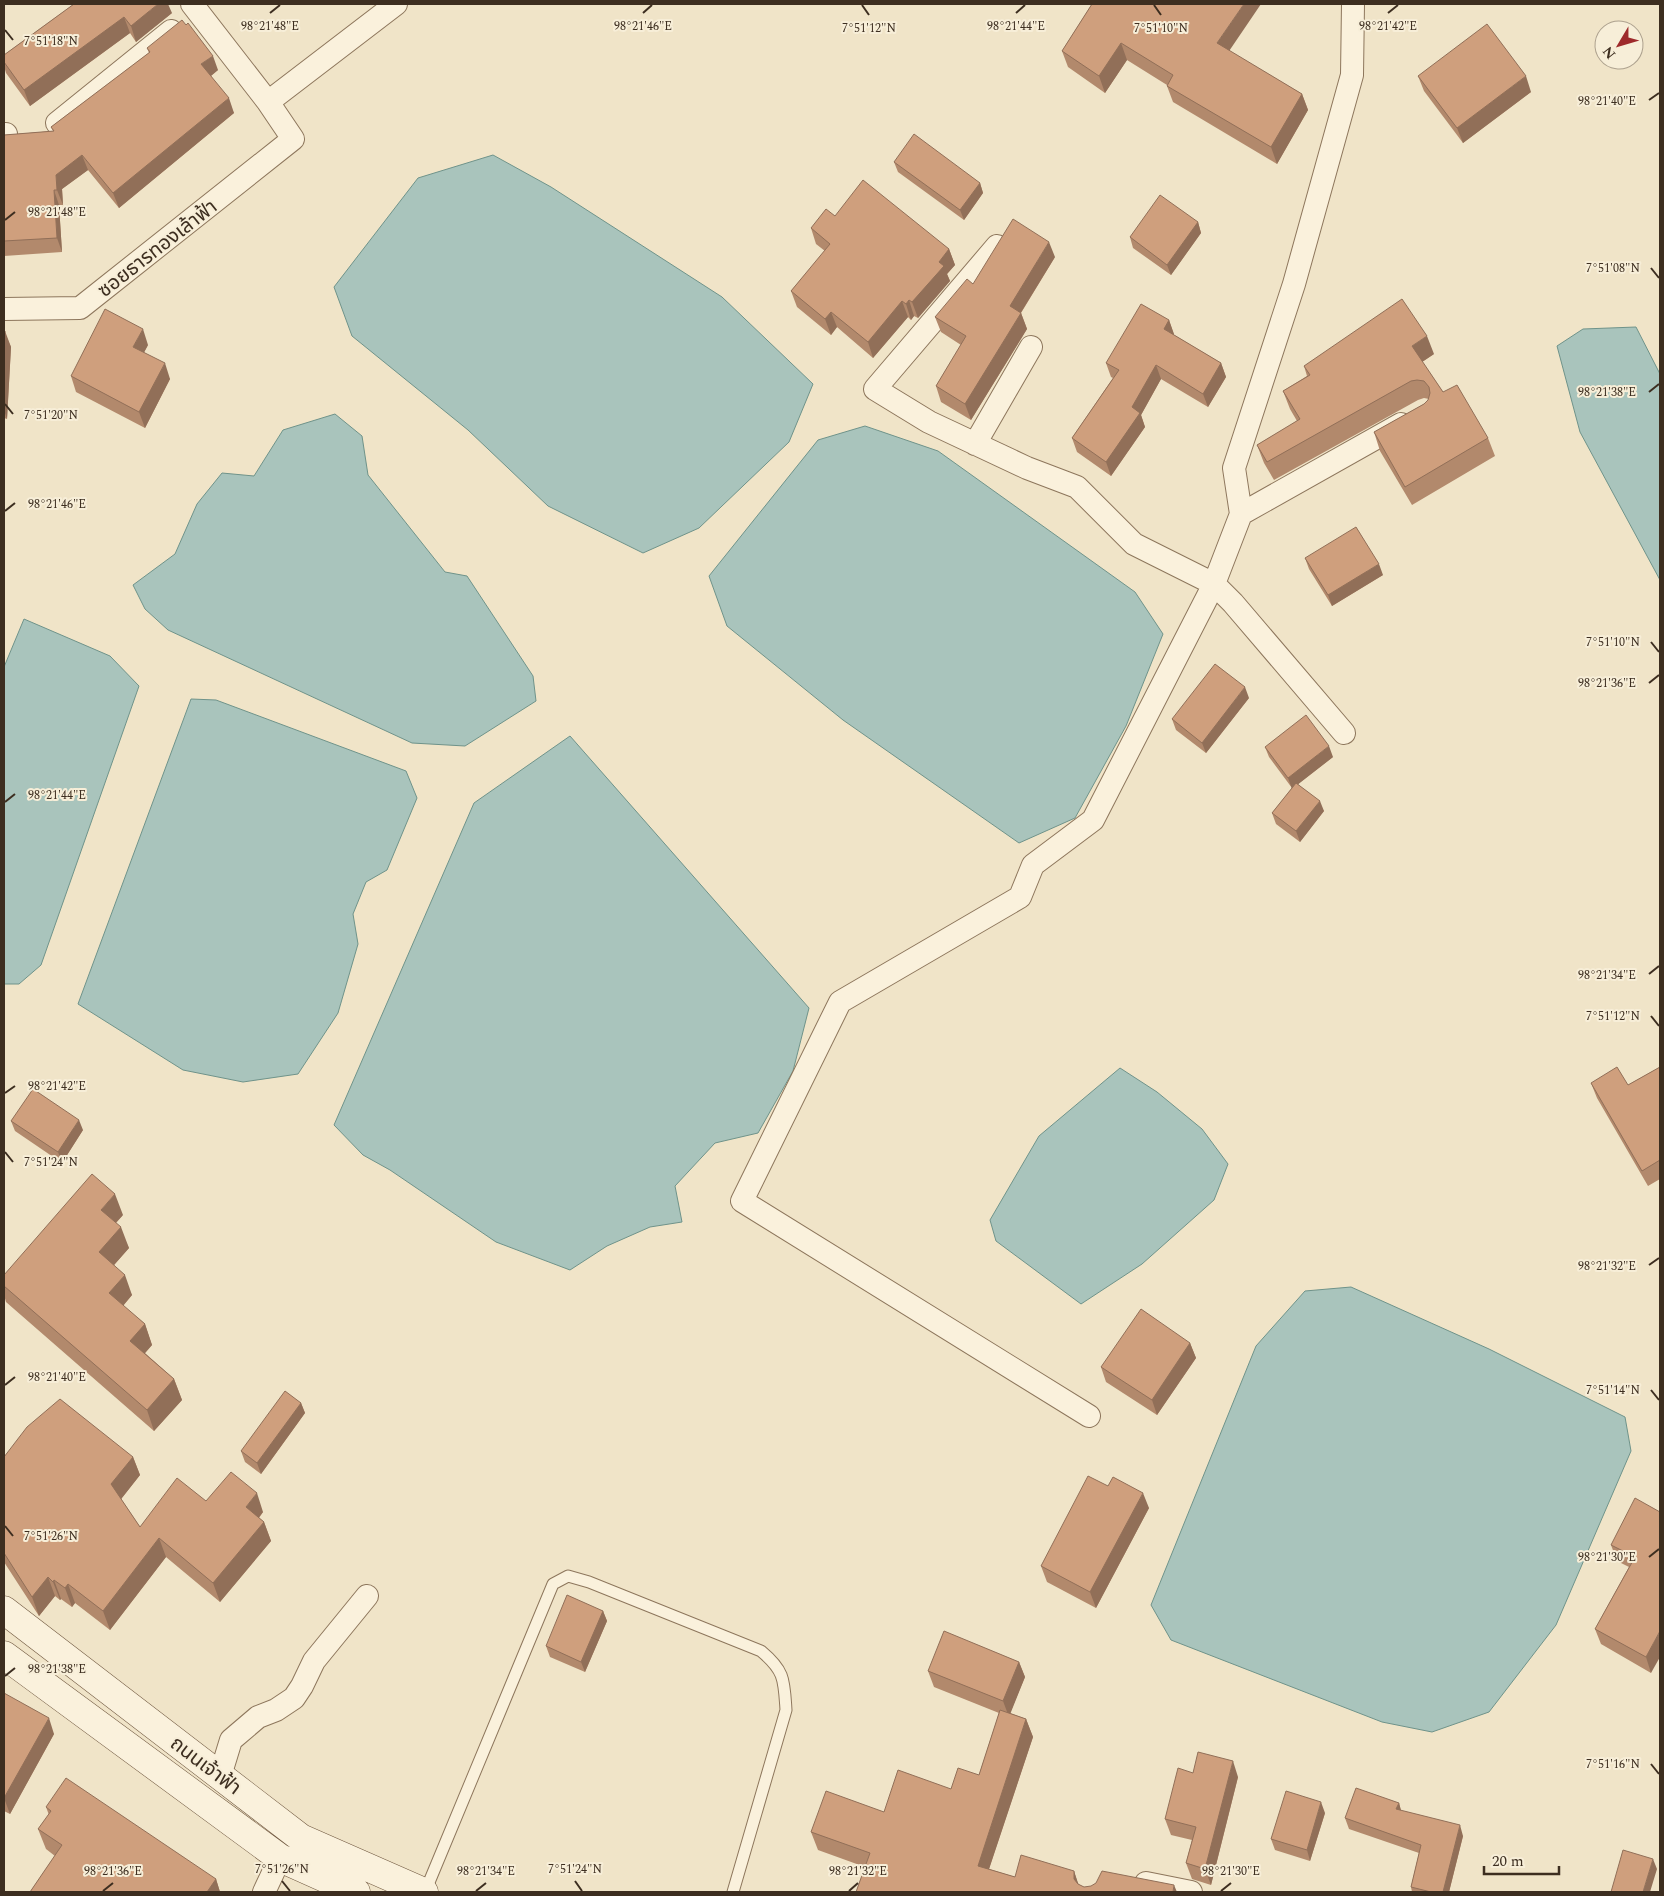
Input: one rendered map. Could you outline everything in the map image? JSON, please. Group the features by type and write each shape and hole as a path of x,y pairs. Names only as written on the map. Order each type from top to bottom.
{"main road":[{"name":"ถนนเจ้าฟ้า","path":"4,1610 302,1838 424,1892"},
{"name":"ถนนเจ้าฟ้า","path":"4,1655 280,1858 356,1892"}],"street":[{"path":"57,123 197,6 268,102 396,4"},
{"path":"1089,1416 742,1201 840,1002 1020,897 1033,865 1093,820 1214,584 1241,514 1234,468 1294,284 1352,75 1353,4"},
{"name":"ซอยธารทองเล้าฟ้า","path":"4,309 80,308 293,139 268,102"},
{"path":"997,246 875,389 929,422 1026,468 1077,487 1134,544 1214,584 1239,610 1344,733"},
{"path":"975,444 1031,347"},
{"path":"1241,514 1416,416"},
{"path":"220,1776 231,1740 258,1717 276,1710 294,1698 314,1661 367,1596"},
{"path":"264,1892 280,1858"},
{"path":"1122,1878 1191,1892"}],"lane":[{"path":"424,1892 553,1584 568,1576 589,1582 761,1651 775,1663 784,1683 786,1710 734,1892"}],"water":[{"path":"493,155 551,187 722,297 813,384 789,442 699,528 643,553 548,506 468,430 352,336 334,287 418,178"},
{"path":"1636,327 1660,374 1660,580 1580,432 1557,346 1583,329"},
{"path":"335,414 362,436 368,475 445,572 467,576 533,676 536,701 465,746 412,743 168,630 145,609 133,585 175,554 197,504 222,473 254,476 283,430"},
{"path":"865,426 938,451 1135,592 1163,634 1126,726 1075,818 1019,843 843,720 727,626 709,576 818,440"},
{"path":"24,619 110,656 139,686 41,965 19,984 4,984 4,667"},
{"path":"191,699 216,700 406,771 417,798 387,870 366,882 353,914 358,944 338,1013 298,1074 243,1082 183,1070 78,1004"},
{"path":"570,736 809,1008 793,1071 758,1133 715,1143 675,1186 682,1222 650,1227 607,1246 570,1270 496,1242 390,1170 363,1155 334,1125 474,803"},
{"path":"1120,1068 1157,1092 1202,1129 1228,1164 1214,1200 1142,1264 1081,1304 996,1241 990,1220 1039,1136"},
{"path":"1351,1287 1489,1349 1625,1417 1631,1451 1556,1625 1489,1712 1432,1732 1382,1722 1171,1640 1151,1605 1256,1346 1305,1291"}],"building":[{"path":"74,4 158,4 131,26 124,17 24,90 4,62 4,55"},
{"path":"1092,4 1244,4 1217,43 1302,94 1271,147 1167,86 1173,75 1121,43 1099,76 1062,51"},
{"path":"182,20 186,25 188,23 213,56 201,64 229,98 113,193 82,155 56,175 57,190 54,190 57,238 4,241 4,135 54,131 51,127 150,52 147,48"},
{"path":"1487,24 1526,76 1457,128 1418,76"},
{"path":"914,134 980,183 960,210 894,162"},
{"path":"863,180 949,249 939,262 944,266 912,302 909,300 906,304 902,301 868,342 831,312 825,319 791,291 830,244 811,228 826,209 835,216"},
{"path":"1160,195 1198,222 1167,265 1130,237"},
{"path":"1013,219 1049,242 1010,306 1021,313 965,404 936,386 966,336 935,317 967,279 973,284"},
{"path":"1402,299 1427,336 1412,346 1443,392 1457,385 1488,438 1405,487 1374,432 1428,400 1429,387 1424,381 1417,380 1411,381 1267,462 1257,445 1300,419 1283,391 1310,375 1304,366"},
{"path":"1141,304 1169,320 1164,329 1221,363 1203,394 1156,365 1132,407 1140,413 1106,462 1072,438 1119,370 1106,363"},
{"path":"105,309 143,329 133,347 165,363 139,412 71,376"},
{"path":"1356,527 1379,564 1328,595 1305,558"},
{"path":"1215,664 1245,687 1202,743 1172,719"},
{"path":"1306,715 1329,746 1288,778 1265,747"},
{"path":"1296,783 1320,801 1296,831 1272,813"},
{"path":"1617,1067 1628,1085 1660,1067 1660,1160 1642,1171 1591,1083"},
{"path":"33,1089 79,1120 58,1152 11,1121"},
{"path":"92,1174 115,1194 101,1210 121,1227 99,1252 125,1275 109,1293 145,1324 130,1341 174,1379 147,1410 4,1286 4,1275"},
{"path":"1141,1309 1190,1343 1152,1400 1101,1367"},
{"path":"285,1391 301,1403 257,1463 241,1451"},
{"path":"60,1399 133,1457 111,1484 140,1527 177,1478 206,1501 231,1472 257,1493 246,1507 264,1522 213,1583 159,1538 103,1611 68,1584 65,1588 48,1577 32,1597 4,1553 4,1457 27,1427"},
{"path":"1088,1476 1108,1486 1113,1477 1143,1493 1090,1592 1041,1566"},
{"path":"1635,1498 1660,1512 1660,1631 1646,1657 1595,1629 1635,1557 1611,1545"},
{"path":"567,1595 603,1611 581,1662 546,1646"},
{"path":"944,1631 1019,1662 1003,1701 928,1671"},
{"path":"4,1693 49,1718 4,1798"},
{"path":"1000,1710 1026,1719 978,1866 1015,1877 1021,1855 1074,1871 1074,1879 1084,1887 1096,1883 1102,1871 1174,1885 1173,1892 856,1892 870,1853 811,1832 826,1791 884,1812 898,1770 951,1789 958,1768 979,1775"},
{"path":"1198,1752 1233,1761 1205,1869 1186,1863 1196,1827 1165,1819 1178,1768 1193,1773"},
{"path":"66,1778 216,1879 207,1892 30,1892 62,1845 38,1829 51,1811 46,1807"},
{"path":"1356,1788 1399,1803 1396,1809 1460,1825 1443,1892 1431,1892 1411,1887 1421,1845 1345,1818"},
{"path":"1286,1791 1321,1802 1307,1850 1271,1839"},
{"path":"1623,1850 1653,1859 1643,1892 1611,1892"}]}
